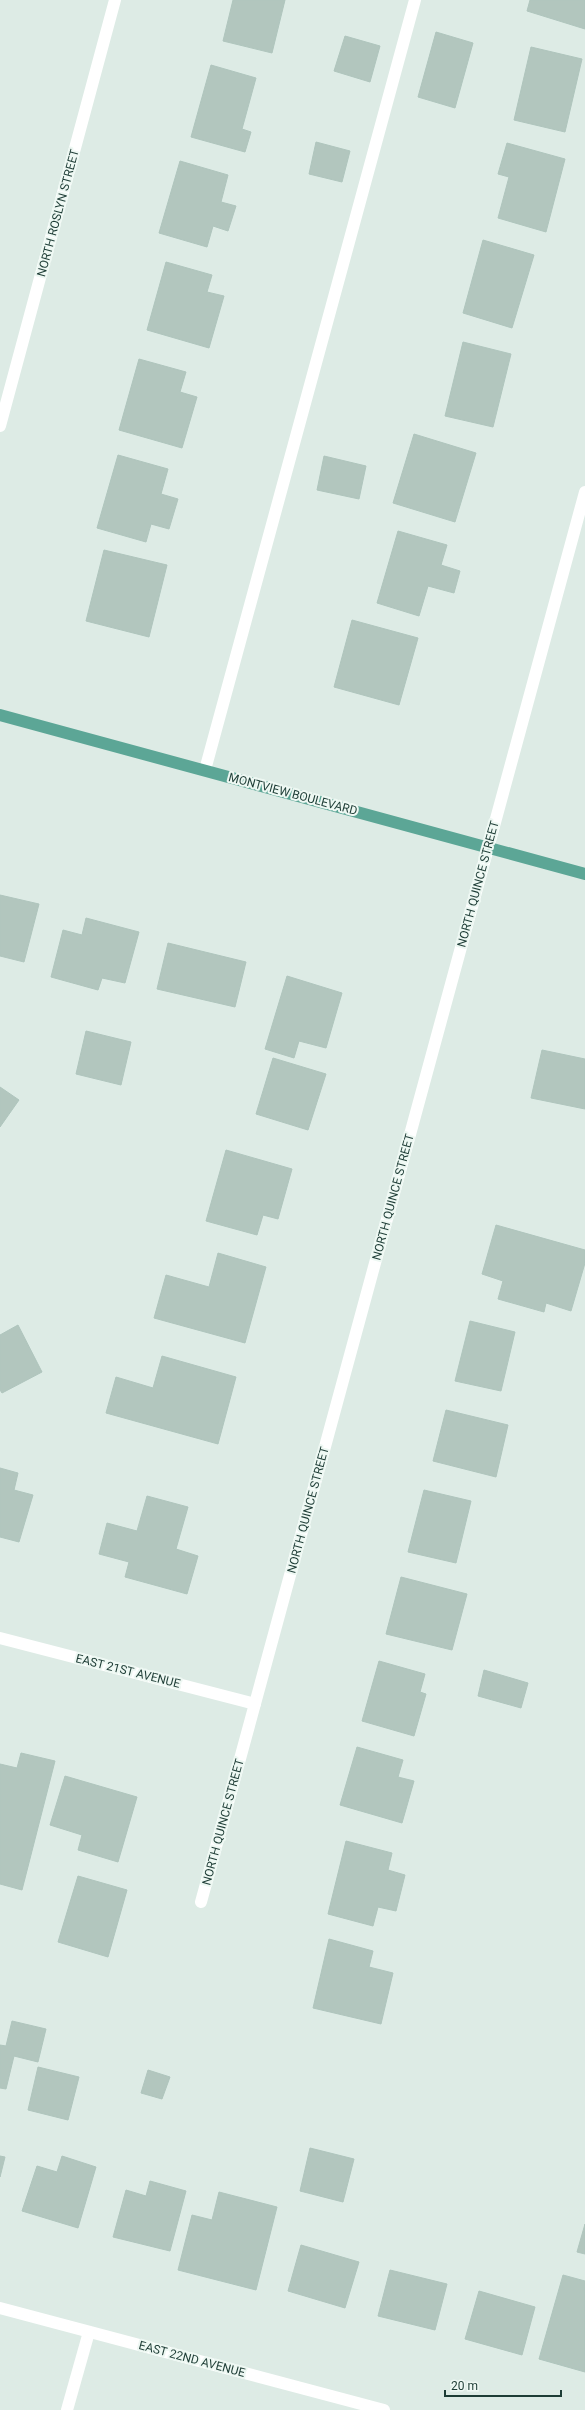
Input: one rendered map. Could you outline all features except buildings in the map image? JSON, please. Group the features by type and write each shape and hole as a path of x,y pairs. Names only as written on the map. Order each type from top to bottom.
{"main road":[{"name":"MONTVIEW BOULEVARD","path":"0,715 488,846 585,874"}],"street":[{"name":"NORTH ROSLYN STREET","path":"0,426 115,0"},
{"path":"205,770 416,0"},
{"name":"NORTH QUINCE STREET","path":"201,1902 585,492"},
{"name":"EAST 21ST AVENUE","path":"0,1638 255,1704"},
{"name":"EAST 22ND AVENUE","path":"0,2308 364,2408 384,2410"},
{"path":"67,2410 89,2332"}]}
